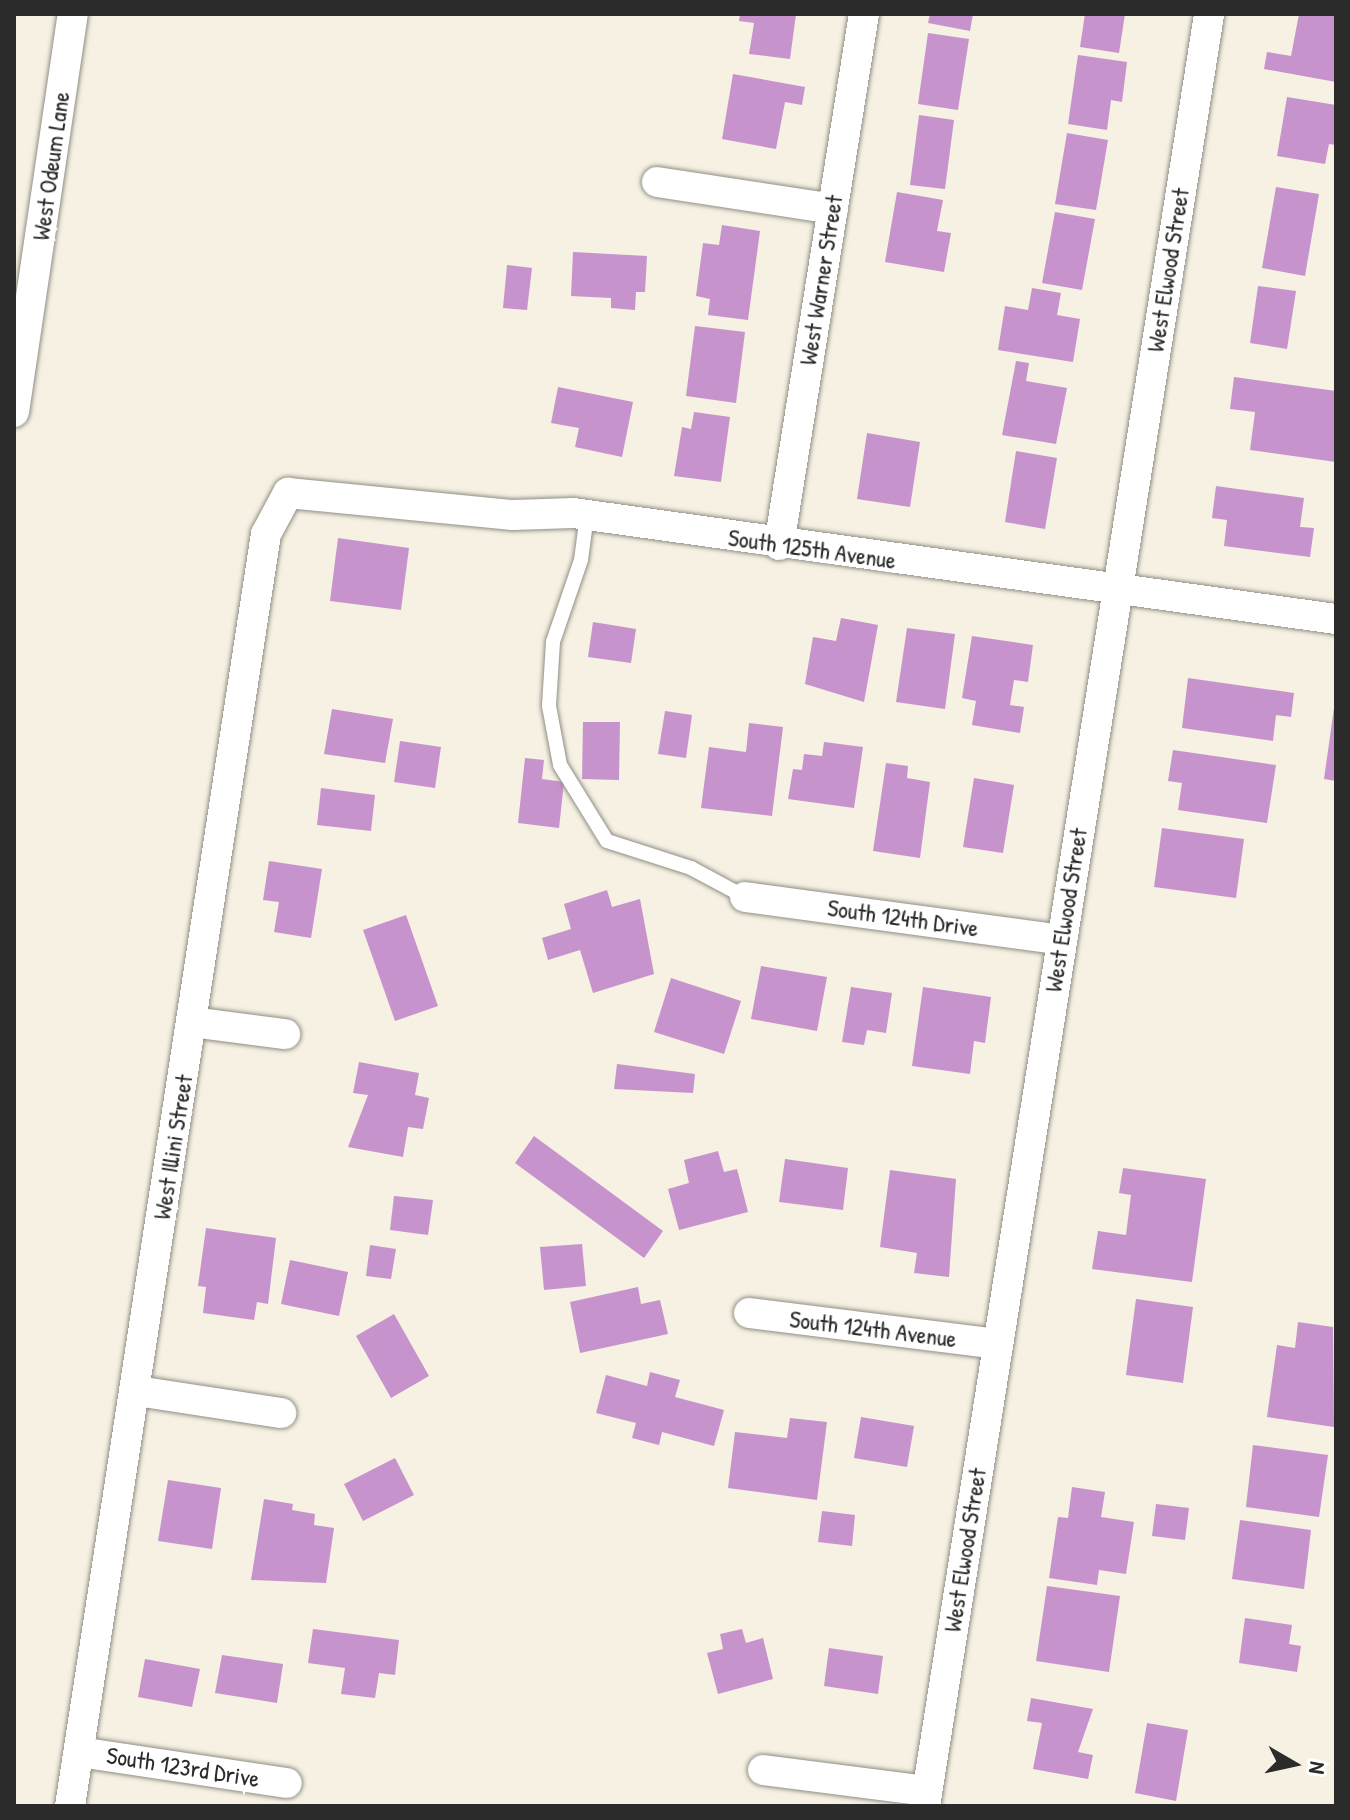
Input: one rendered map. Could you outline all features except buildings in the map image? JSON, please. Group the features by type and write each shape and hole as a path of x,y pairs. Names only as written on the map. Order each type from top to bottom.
{"street":[{"name":"West Odeum Lane","path":"14,412 73,14"},
{"name":"West Warner Street","path":"779,545 864,14"},
{"name":"West Elwood Street","path":"926,1799 1209,14"},
{"path":"657,182 833,209"},
{"name":"South 125th Avenue","path":"288,493 587,515 779,545 1336,619"},
{"name":"West Illini Street","path":"70,1806 137,1391 266,534 288,493"},
{"name":"South 124th Drive","path":"745,897 1061,940"},
{"path":"192,1022 285,1034"},
{"name":"South 124th Avenue","path":"749,1313 998,1344"},
{"path":"137,1391 281,1413"},
{"name":"South 123rd Drive","path":"79,1752 287,1783"},
{"path":"763,1770 926,1799"}],"lane":[{"path":"587,515 581,560 553,642 549,706 560,765 607,841 691,868 745,897"}]}
